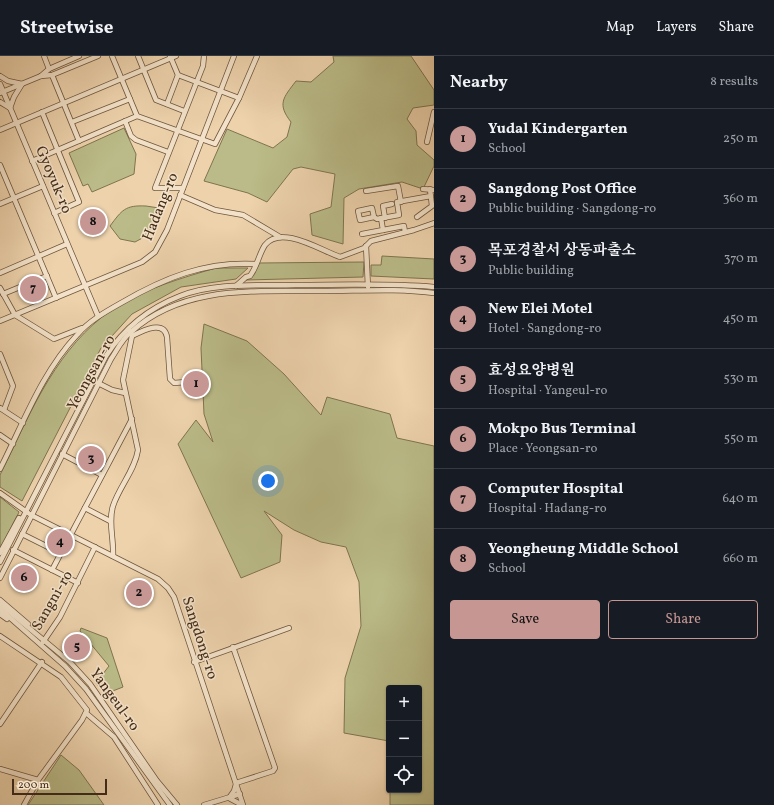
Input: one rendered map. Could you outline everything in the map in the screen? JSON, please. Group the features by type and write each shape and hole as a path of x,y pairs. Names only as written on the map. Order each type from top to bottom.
{"street":[{"path":"44,56 49,69"},
{"path":"41,76 49,69 79,56"},
{"path":"2,92 41,76 52,75 98,56"},
{"path":"112,56 137,116"},
{"path":"138,56 156,100 184,111"},
{"path":"0,130 170,57 176,56"},
{"path":"183,188 155,188 202,66 204,56"},
{"name":"Hadang-ro","path":"0,322 142,262 152,256 161,243 234,56"},
{"path":"32,161 137,116 177,129 215,144 239,98 257,56"},
{"path":"167,104 178,75 170,57"},
{"path":"52,75 80,140"},
{"path":"178,75 239,98"},
{"path":"0,76 8,81 22,84"},
{"name":"Gyoyuk-ro","path":"0,84 2,92 98,316"},
{"path":"0,102 10,108 14,97 22,84"},
{"path":"72,122 130,99"},
{"path":"42,112 80,202 54,213"},
{"path":"427,142 434,112"},
{"path":"125,121 131,136 136,140 168,152"},
{"path":"0,165 2,176 14,198 56,298"},
{"path":"0,204 43,186"},
{"path":"366,190 398,186 401,202"},
{"path":"417,217 432,206 432,190 423,189"},
{"path":"180,195 216,210 243,215 280,237 298,239 340,257 351,254 366,246 370,241 434,223"},
{"path":"374,218 399,215 397,202 431,196"},
{"path":"383,230 383,206 392,204"},
{"path":"362,234 404,226 405,232"},
{"path":"236,286 246,277 250,276 267,243 280,237"},
{"path":"0,273 67,244"},
{"path":"366,246 369,291"},
{"path":"0,469 40,390 58,360 77,334 98,316 144,289 180,274 224,264 256,264"},
{"path":"3,294 47,276"},
{"name":"Yeongsan-ro","path":"0,578 111,359 130,332 153,309 181,296 197,291 236,286 368,284 434,287"},
{"path":"0,288 15,315 54,339 86,327"},
{"name":"Yeongsan-ro","path":"0,562 94,378 114,343 168,308 183,301 215,294 369,291 414,291 434,293"},
{"path":"113,556 110,521 115,500 137,459 138,446 125,393 123,377 130,332 161,328 167,338 170,379 174,383 186,382"},
{"path":"0,354 14,386 2,409 23,423"},
{"path":"98,383 112,390 125,393"},
{"path":"52,570 132,419"},
{"path":"0,435 13,444"},
{"path":"62,454 102,475"},
{"name":"Sangdong-ro","path":"0,493 31,515 158,579 170,590 182,620 194,662 240,794 242,805"},
{"path":"85,508 110,521"},
{"path":"0,553 15,523 25,511"},
{"path":"22,534 60,553"},
{"name":"Sangni-ro","path":"42,642 60,617 95,547"},
{"path":"13,550 78,583"},
{"name":"Yangeul-ro","path":"0,605 42,642 86,689 169,805"},
{"path":"0,614 32,640 42,642"},
{"path":"194,662 289,628"},
{"path":"0,636 42,662 70,686 86,708 86,712 114,737 158,805"},
{"name":"Yangeul-ro","path":"42,642 70,662 90,684 177,805"},
{"path":"229,798 236,783 273,771 275,768 233,647"},
{"path":"0,724 42,662"},
{"path":"24,805 38,780 86,712"},
{"path":"0,769 38,780"},
{"path":"162,786 182,805"},
{"path":"204,805 218,802 240,794"},
{"path":"229,798 242,805"},
{"path":"213,805 218,802"}],"green space":[{"path":"333,56 411,56 434,90 434,105 413,108 407,119 416,131 417,145 434,160 434,166 423,189 402,182 359,189 344,198 343,244 312,235 310,214 331,207 335,174 301,167 293,169 267,202 248,193 204,181 227,129 273,148 287,137 291,122 283,106 285,97 296,81 311,82 334,62"},
{"path":"124,128 136,154 134,174 92,192 88,184 83,186 69,153"},
{"path":"133,206 159,208 148,235 135,242 120,239 110,226 121,212"},
{"path":"382,256 434,259 434,279 371,276 371,265 381,265"},
{"path":"364,262 363,277 246,280 251,277 259,263"},
{"path":"216,268 248,268 236,279 181,287 132,314 101,348 22,501 0,487 0,475 31,411 55,370 84,333 113,309 141,294 165,284"},
{"path":"204,324 247,341 284,374 321,415 327,397 390,414 397,438 434,446 434,805 390,805 390,793 422,793 422,685 386,685 386,740 344,733 345,678 361,626 359,582 346,547 321,542 294,530 264,511 282,535 280,562 241,578 178,444 196,420 213,442 204,414 201,348"},
{"path":"0,497 19,512 0,550"},
{"path":"81,628 107,638 123,687 105,694 96,683 109,666 80,631"},
{"path":"61,755 79,770 104,805 28,805"}],"place":[{"name":"Yeongheung Middle School","path":"93,222"},
{"name":"Computer Hospital","path":"33,289"},
{"name":"Yudal Kindergarten","path":"196,384"},
{"name":"목포경찰서 상동파출소","path":"91,459"},
{"name":"New Elei Motel","path":"60,542"},
{"name":"Mokpo Bus Terminal","path":"24,578"},
{"name":"Sangdong Post Office","path":"139,593"},
{"name":"효성요양병원","path":"77,647"}]}
